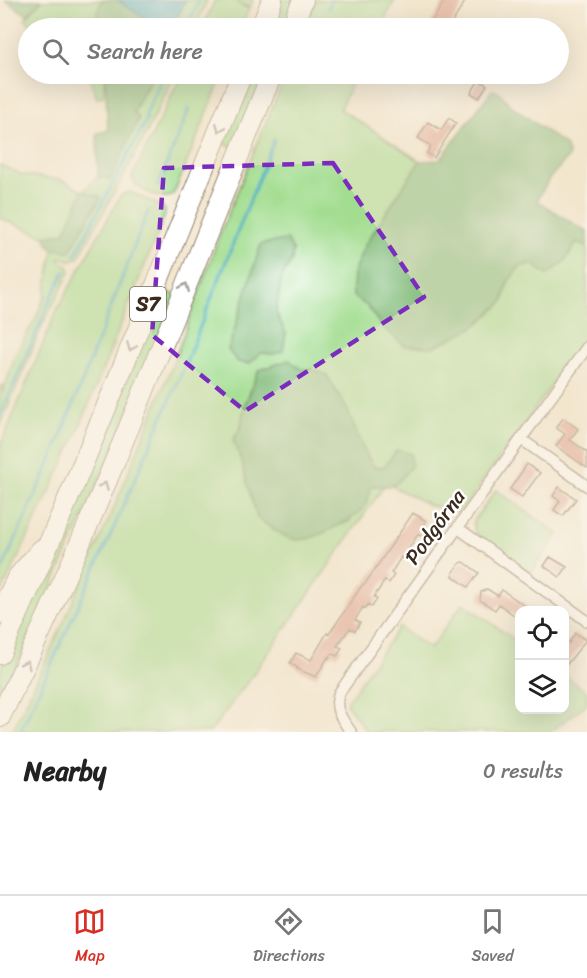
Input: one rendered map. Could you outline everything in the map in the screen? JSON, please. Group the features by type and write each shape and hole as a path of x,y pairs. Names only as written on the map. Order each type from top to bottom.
{"highway":[{"path":"265,18 272,0"},
{"path":"295,18 303,0"},
{"name":"S7","path":"0,654 54,534 238,84"},
{"name":"S7","path":"0,717 105,484 268,84"},
{"path":"0,613 17,578 54,534"}],"street":[{"name":"Podgórna","path":"351,732 337,711 336,702 339,693 586,350"},
{"path":"521,439 587,486"},
{"path":"458,528 587,621"}],"highlighted area":[{"path":"333,163 424,297 245,411 152,335 164,168"}],"green space":[{"path":"5,0 42,0 27,15"},
{"path":"42,0 102,0 97,12 98,18 26,18"},
{"path":"102,0 117,0 143,18 98,18 97,12"},
{"path":"186,0 207,0 199,18 177,18"},
{"path":"215,0 253,0 250,7 236,3 249,9 245,18 207,18"},
{"path":"278,0 296,0 288,18 270,18"},
{"path":"316,0 395,0 385,18 308,18"},
{"path":"92,84 104,84 103,96 97,98"},
{"path":"106,84 148,84 133,112 139,118 111,179 98,177 97,133 108,131"},
{"path":"148,84 170,84 140,146 78,258 71,261 61,257 59,260 68,266 70,272 42,326 0,427 0,386 3,385 3,393 15,355 35,320 45,296 52,249 70,250 101,198 83,191 98,177 111,179 133,113"},
{"path":"177,84 219,84 171,196 166,197 148,192 137,186 132,177"},
{"path":"244,84 262,84 235,148 220,142"},
{"path":"282,84 351,84 340,109 420,161 365,245 354,271 353,296 367,306 382,327 503,302 508,282 520,266 564,261 577,241 587,247 587,336 460,513 429,505 392,486 411,466 397,450 384,467 374,467 314,370 259,370 244,407 241,427 233,440 240,457 335,527 349,522 371,486 384,486 252,676 210,732 12,732 116,503 174,361 221,231","holes":["287,241 293,250 292,261 282,276 276,312 286,334 273,354 261,353 237,326 240,310"]},
{"path":"492,90 500,93 510,105 565,145 569,156 549,179 537,201 587,232 587,247 577,242 564,262 547,275 532,264 520,266 508,282 503,302 474,327 433,347 405,346 382,327 367,306 353,296 354,271 365,245 420,161 440,160"},
{"path":"0,165 23,175 62,180 83,191 64,233 44,236 0,218"},
{"path":"83,191 101,197 70,251 52,249 44,236 64,233"},
{"path":"130,192 161,206 165,210 165,215 73,443 0,595 1,444 57,310 121,195"},
{"path":"287,240 293,250 292,260 282,276 276,312 286,334 283,351 273,354 261,353 249,364 238,362 228,350 261,244"},
{"path":"160,289 176,295 104,470 0,703 0,669 30,604"},
{"path":"289,360 301,369 314,370 327,375 346,407 366,455 374,467 384,467 397,450 411,454 411,466 398,482 392,486 371,486 366,503 357,514 321,534 302,540 284,536 257,518 233,440 241,427 244,407 259,370"},
{"path":"496,490 558,534 531,573 475,533 473,522"},
{"path":"463,603 515,640 515,714 569,714 569,679 587,692 587,704 550,732 367,732 346,703 399,627 430,649"}],"water":[{"path":"117,0 186,0 177,18 143,18"}],"building":[{"path":"445,0 466,0 455,18 434,18"},
{"path":"477,84 487,85 479,98 471,93"},
{"path":"449,118 456,123 434,158 427,153 431,146 418,138 428,122 441,130"},
{"path":"563,418 578,429 570,440 587,452 587,468 556,446 565,434 556,428"},
{"path":"527,464 540,473 522,497 510,489"},
{"path":"559,487 576,499 563,516 554,510 560,501 553,496"},
{"path":"413,513 426,521 423,526 427,529 422,537 418,534 405,560 401,557 391,573 394,575 389,583 385,580 374,597 377,599 372,607 368,604 365,608 363,607 355,620 360,623 355,631 350,628 337,646 342,648 337,656 332,654 328,657 316,677 297,669 290,663 296,653 311,660 327,633 329,634 365,584"},
{"path":"550,557 567,567 560,577 544,566"},
{"path":"464,562 479,573 468,587 453,576 453,572 460,563"},
{"path":"487,589 498,596 502,590 525,606 515,606 515,616 499,604 495,610 480,600 481,592"},
{"path":"575,633 586,640 569,662 569,660 569,643"}],"waterway":[{"path":"191,18 199,0"},
{"path":"328,9 331,0"},
{"path":"75,255 147,119 145,116 159,84"},
{"path":"158,186 189,109"},
{"path":"20,732 183,370 274,140"},
{"path":"0,574 56,449 148,211"},
{"path":"0,416 50,300 65,272"}]}
